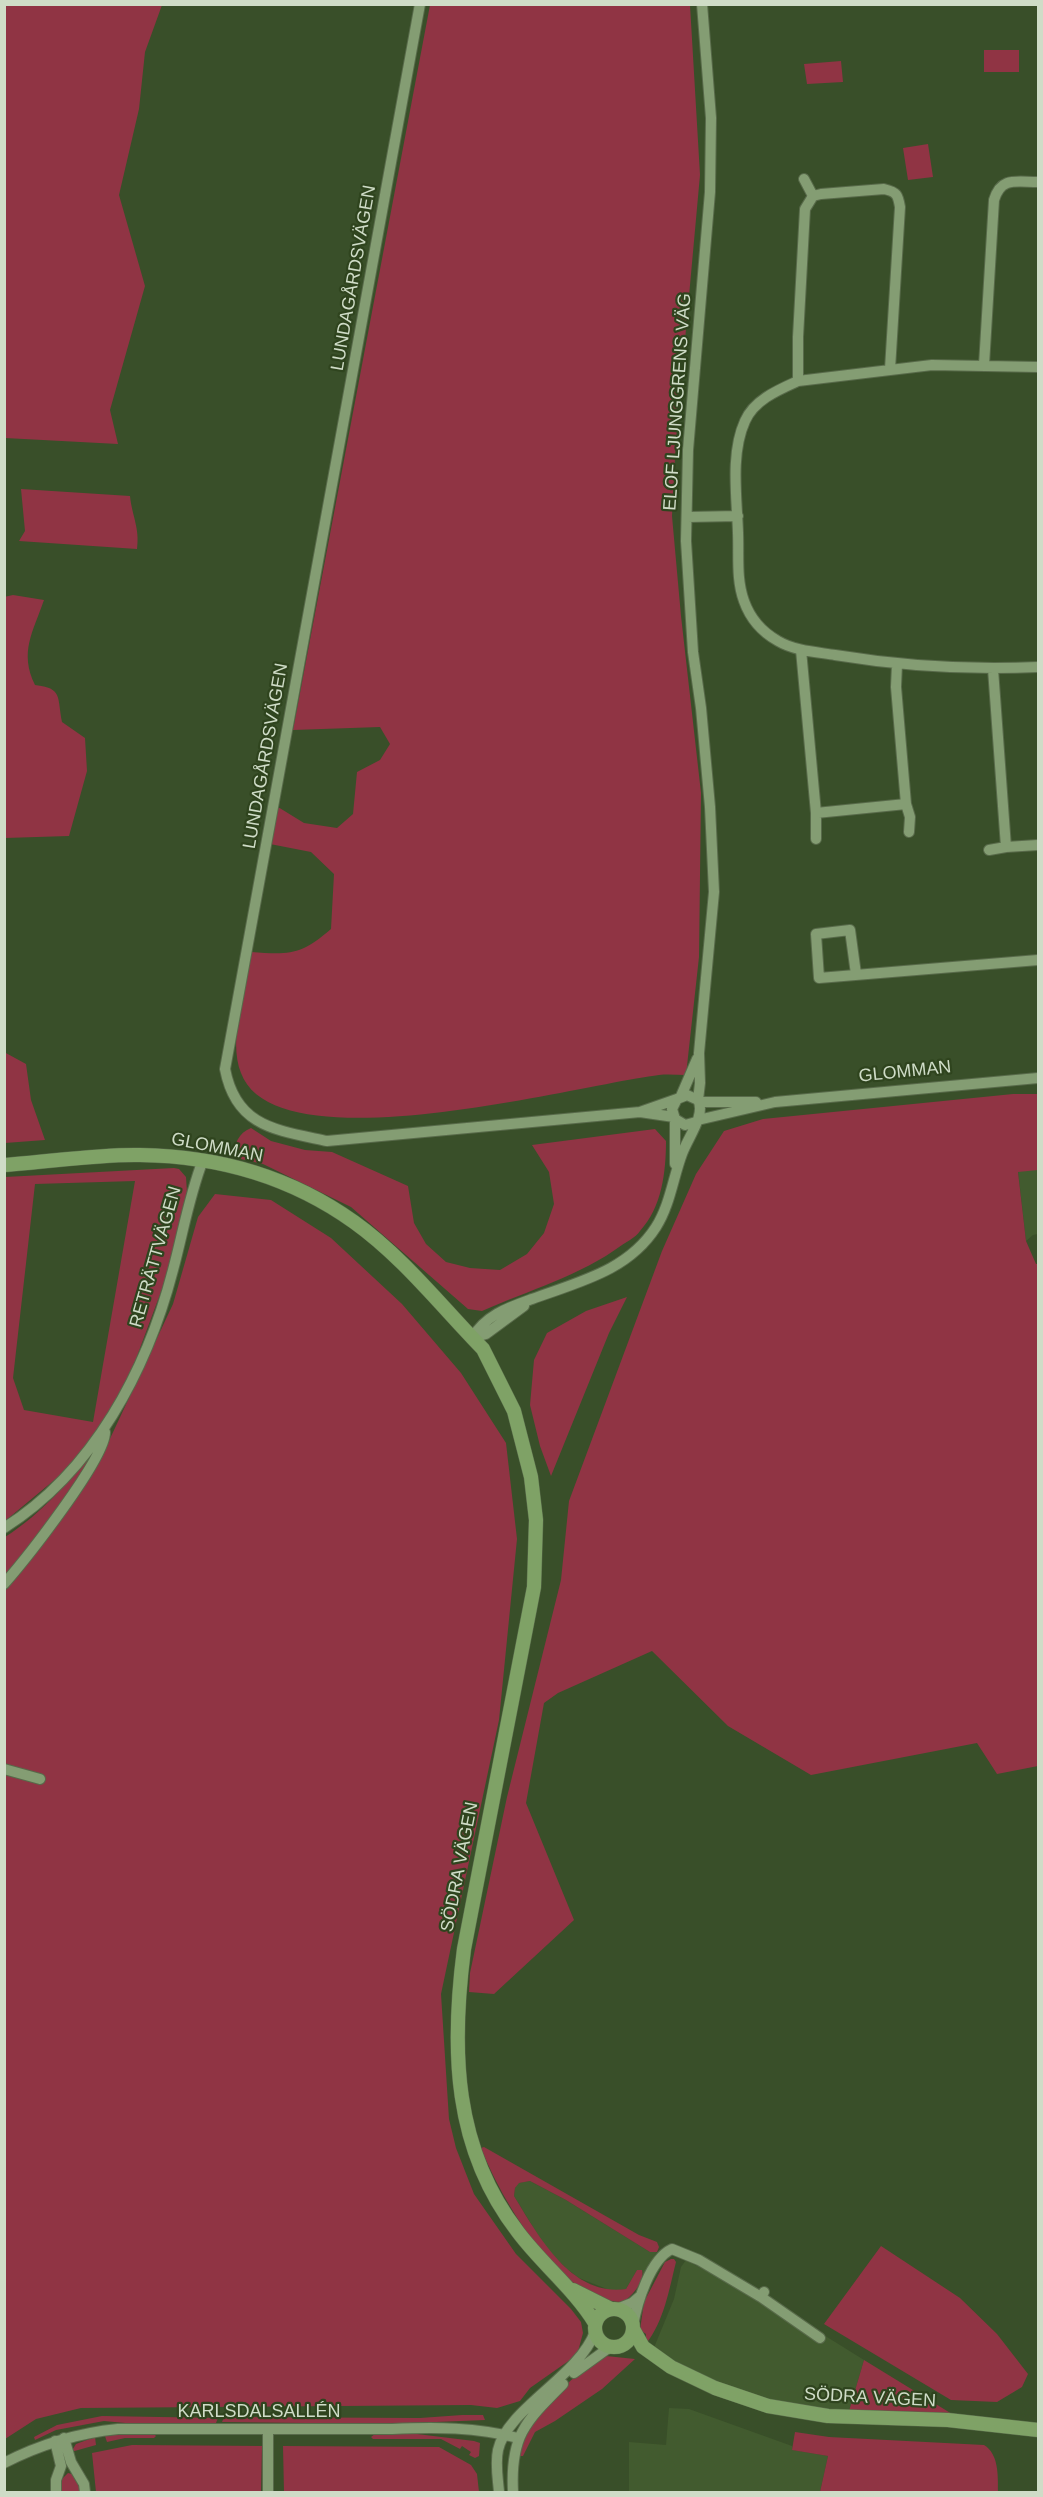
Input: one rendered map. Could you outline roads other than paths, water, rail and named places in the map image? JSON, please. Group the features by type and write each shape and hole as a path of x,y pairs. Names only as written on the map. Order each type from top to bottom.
{"main road":[{"name":"GLOMMAN","path":"4,1165 138,1155 203,1160 272,1177 305,1193 354,1222 424,1285 472,1338"},
{"name":"SÖDRA VÄGEN","path":"472,1338 477,1353 495,1383 519,1433 531,1477 536,1520 534,1587 464,1949 458,1995 458,2086 474,2145 494,2195 516,2230 563,2284 595,2327"},
{"name":"SÖDRA VÄGEN","path":"563,2284 614,2309"},
{"path":"614,2309 628,2316 633,2327 629,2339 615,2346 601,2343 595,2327 601,2313 614,2309"},
{"name":"SÖDRA VÄGEN","path":"633,2327 643,2347 671,2367"},
{"name":"SÖDRA VÄGEN","path":"615,2346 671,2367 741,2398 808,2414 987,2423 1038,2430"}],"street":[{"name":"LUNDAGÅRDSVÄGEN","path":"420,4 230,1036 225,1069 226,1078 236,1104 247,1115 287,1132 327,1140 640,1112 679,1098"},
{"name":"ELOF LJUNGGRENS VÄG","path":"698,1101 699,1053 714,892 710,797 689,600 687,517 688,450 710,192 711,118 702,4"},
{"path":"804,179 813,196"},
{"path":"984,364 994,200 997,189 1006,183 1038,182"},
{"path":"813,196 884,189 898,196 900,207 890,369"},
{"path":"798,381 805,209 813,196"},
{"path":"1038,367 984,364 890,369 798,381 777,390 760,401 746,419 740,436 736,463 739,579 748,611 770,636 784,645 801,650 897,664 993,669 1038,667"},
{"path":"687,517 738,516"},
{"path":"801,650 816,813 816,839"},
{"path":"897,664 896,687 906,804 910,817 909,832"},
{"path":"993,669 1005,848"},
{"path":"816,813 906,804"},
{"path":"989,850 1038,845"},
{"path":"856,974 850,930 816,934 819,978 1038,960"},
{"name":"ELOF LJUNGGRENS VÄG","path":"679,1098 699,1053"},
{"name":"GLOMMAN","path":"698,1101 776,1102 1038,1078"},
{"path":"472,1338 480,1324 503,1309 593,1278 618,1265 640,1248 656,1228 666,1209 675,1173 702,1111 698,1101 687,1095 679,1098 672,1109 675,1118 675,1173"},
{"name":"GLOMMAN","path":"697,1121 776,1102"},
{"name":"LUNDAGÅRDSVÄGEN","path":"640,1112 675,1118"},
{"path":"675,1118 685,1125 697,1121"},
{"name":"RETRÄTTVÄGEN","path":"4,1528 36,1504 66,1476 105,1429 132,1379 159,1312 203,1160"},
{"path":"4,1584 36,1546 93,1464 105,1440 105,1429"},
{"path":"4,1769 40,1779"},
{"path":"633,2327 639,2297 664,2253 672,2249 699,2260 763,2295 820,2338"},
{"path":"614,2309 632,2303 639,2297"},
{"path":"499,2493 498,2451 505,2435 547,2389 580,2359 588,2348 595,2327"},
{"path":"513,2493 513,2454 518,2438 530,2418 565,2381 615,2346"},
{"name":"KARLSDALSALLÉN","path":"4,2463 59,2440 118,2428 392,2429 432,2427 480,2429 518,2438"},
{"path":"268,2428 268,2493"},
{"path":"56,2493 56,2480 61,2466 59,2440"},
{"path":"59,2440 78,2472 85,2493"}]}
